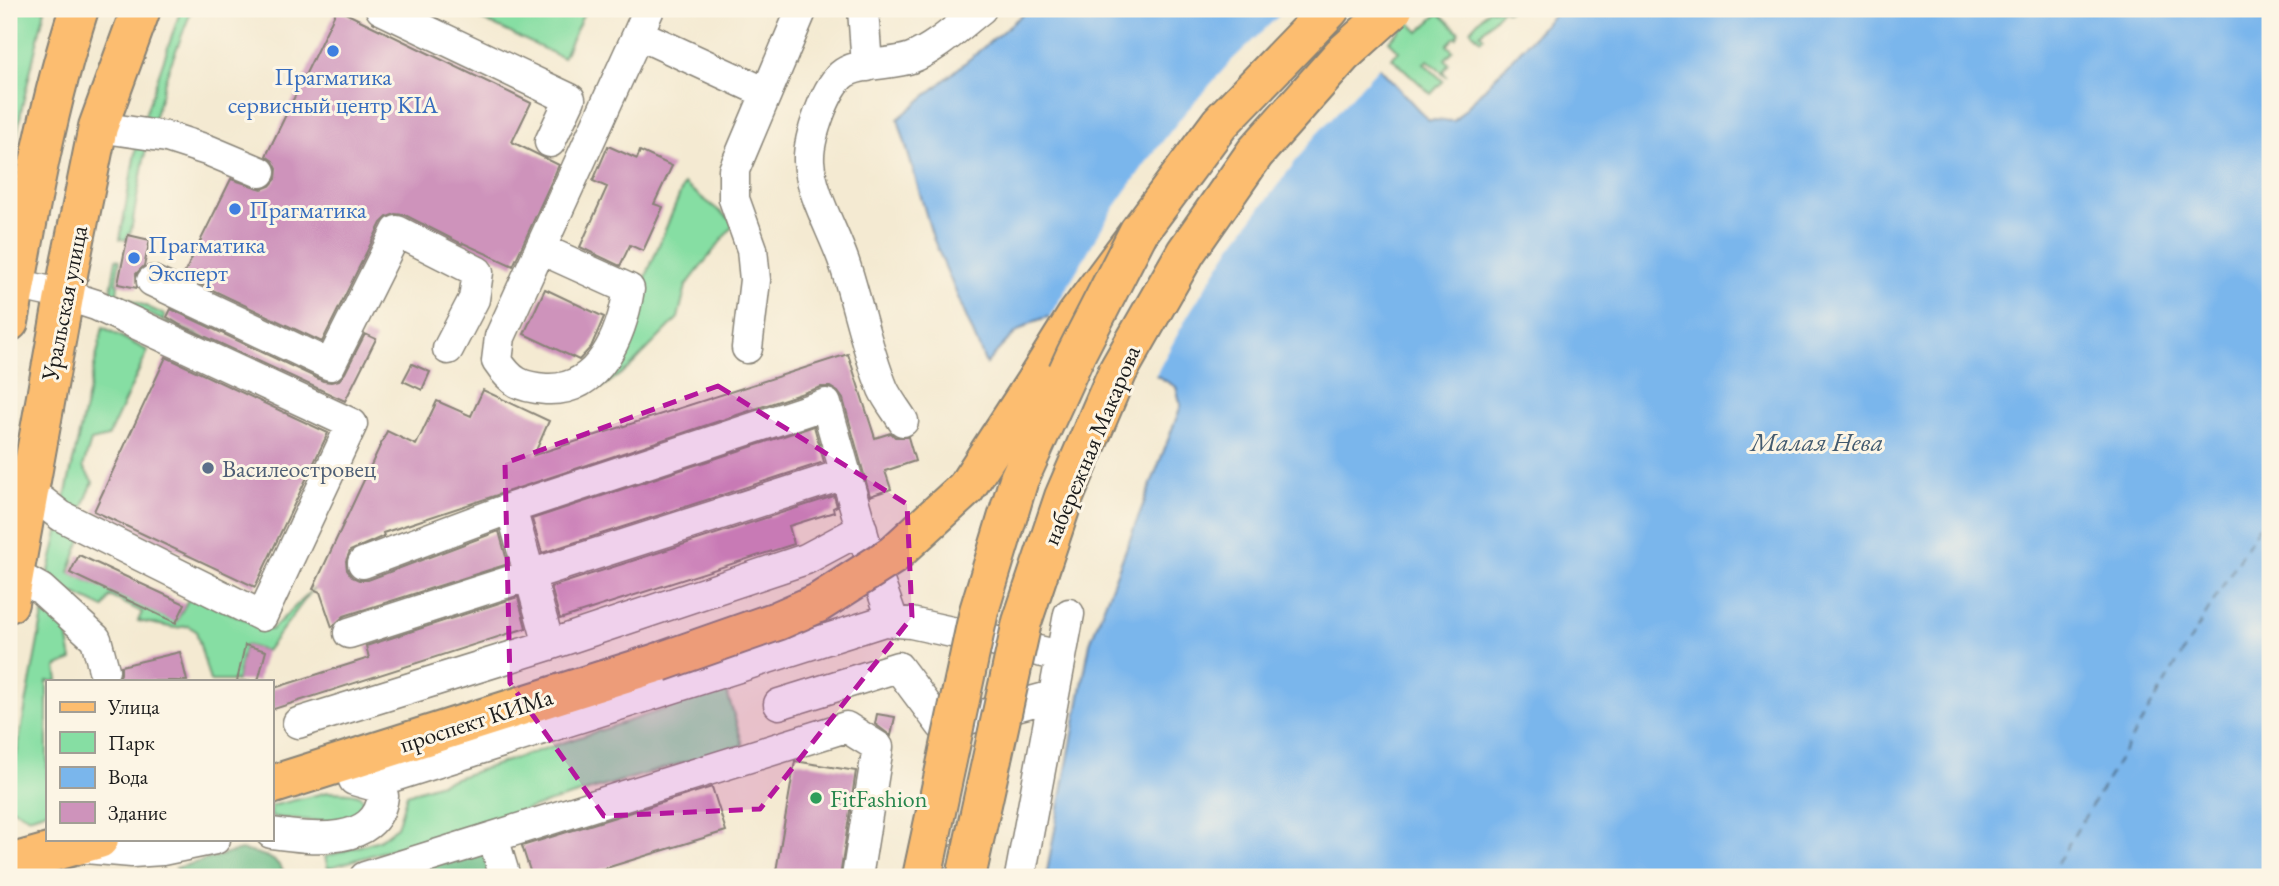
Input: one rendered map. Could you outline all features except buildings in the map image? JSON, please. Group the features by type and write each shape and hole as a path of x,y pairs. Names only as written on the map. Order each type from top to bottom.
{"main road":[{"name":"Уральская улица","path":"9,322 49,115 79,9"},
{"name":"Уральская улица","path":"12,589 24,468 65,295 98,127 141,9"},
{"name":"набережная Макарова","path":"922,877 979,611 1020,479 1076,354 1139,231 1220,123 1330,9"},
{"name":"набережная Макарова","path":"966,877 1022,622 1064,497 1118,371 1186,252 1255,153 1342,55 1393,9"},
{"name":"проспект КИМа","path":"281,782 660,662 777,621 818,603 856,581 893,555 966,488 1077,315 1139,231"},
{"path":"9,864 85,843"}],"street":[{"path":"381,9 570,99 550,142"},
{"path":"747,348 755,280 752,248 734,199 734,170 802,9"},
{"path":"863,9 867,66"},
{"path":"904,421 884,391 844,262 819,202 809,160 815,125 829,92 844,73 913,57 932,47 981,9"},
{"path":"541,249 629,289 625,315 607,355 594,373 574,384 551,389 527,388 509,378 497,360 500,337 643,21 766,93"},
{"path":"98,127 167,136 260,172"},
{"path":"152,281 330,365 397,231 478,272 474,299 448,349"},
{"path":"15,285 65,295 96,306 352,424 262,616 61,516 24,468"},
{"path":"363,563 511,508 826,404 866,546 893,621"},
{"path":"349,633 845,474"},
{"path":"511,508 549,645"},
{"path":"298,723 549,645 806,559 862,528"},
{"path":"12,589 41,589 96,639 104,670"},
{"path":"1020,877 1069,614"},
{"path":"369,784 874,624 893,621 1061,656"},
{"path":"779,704 898,667 942,726 1054,696"},
{"path":"365,877 751,759 846,727 878,747 857,877"},
{"name":"проспект КИМа","path":"281,782 359,780 369,784"},
{"path":"273,834 328,837 359,830 372,823 381,809 383,796 375,786 369,784"},
{"path":"493,837 505,877"},
{"path":"85,843 165,860 213,840"}],"highlighted area":[{"path":"718,386 907,504 912,617 760,809 604,816 510,683 505,463"}],"green space":[{"path":"9,9 45,9 22,107 9,180"},
{"path":"181,9 192,9 167,74 152,126 142,124"},
{"path":"460,9 586,9 563,58"},
{"path":"1489,9 1503,9 1480,34 1484,37 1481,40 1470,30"},
{"path":"1439,13 1459,32 1457,38 1447,45 1453,51 1445,59 1449,64 1443,71 1447,77 1428,60 1424,63 1443,81 1431,94 1392,58 1399,51 1389,41 1409,22 1419,32"},
{"path":"136,147 146,148 131,231 126,240 120,239"},
{"path":"684,184 735,223 686,286 678,318 628,369 601,388 625,355 640,291"},
{"path":"116,259 120,260 117,293 165,315 163,320 322,392 110,297"},
{"path":"103,327 148,351 108,437 91,441 83,467 93,482 80,514 62,511"},
{"path":"60,524 82,537 69,572 176,622 190,596 271,630 313,589 266,651 245,645 237,680 210,680 196,631 188,626 175,628 138,621 142,612 110,596 104,608 58,586 49,571"},
{"path":"43,614 66,628 72,660 56,667 58,680 46,680 46,811 29,817 11,808 9,795"},
{"path":"726,689 743,745 328,868 325,857 379,840 397,827 407,794"},
{"path":"328,792 350,793 364,800 369,814 339,823 273,817 273,806"},
{"path":"479,845 495,877 377,877"},
{"path":"241,850 274,860 286,877 179,877 176,868"}],"water":[{"name":"Малая Нева","path":"1029,9 1325,9 1428,120 1454,121 1559,9 2270,9 2270,877 1046,877 1090,643 1181,406 1176,387 1054,316 1024,327 986,364 933,238 898,119"}],"pier":[{"path":"1286,9 1330,9 1381,65 1315,136 1232,245 1188,315 1154,378 1054,320 1047,321 1110,214 1145,164 1184,114 1232,60"}],"ferry route":[{"path":"2049,877 2270,507"}],"place":[{"name":"Прагматика сервисный центр KIA","path":"333,51"},
{"name":"Прагматика","path":"235,209"},
{"name":"Прагматика Эксперт","path":"134,258"},
{"name":"Василеостровец","path":"208,468"},
{"name":"FitFashion","path":"816,798"}]}
